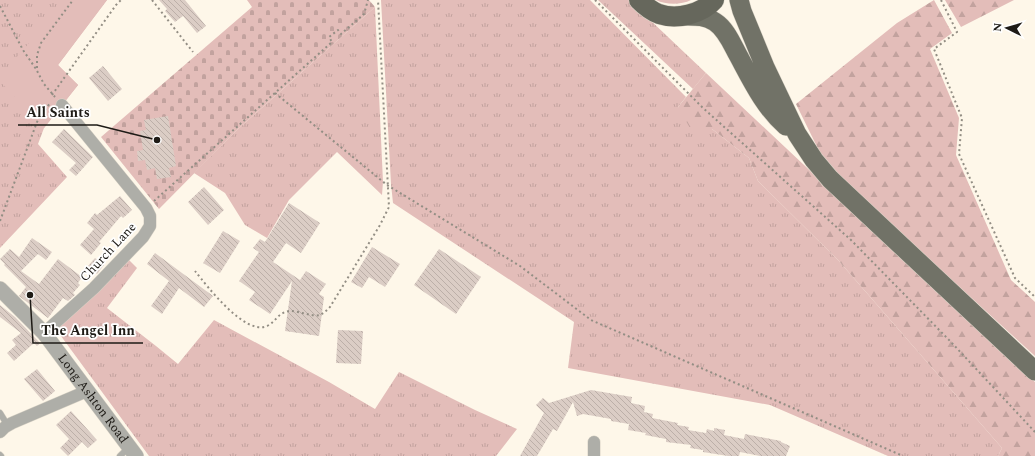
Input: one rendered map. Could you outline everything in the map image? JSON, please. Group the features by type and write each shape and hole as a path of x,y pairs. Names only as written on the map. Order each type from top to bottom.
{"highway":[{"path":"638,0 646,7 659,14 674,16 693,14 714,0"}],"main road":[{"path":"739,0 745,19 765,67 797,134 814,160 830,179 1035,371"},
{"path":"674,16 703,16 716,22 725,31 758,91 778,119 797,134"}],"street":[{"name":"Church Lane","path":"44,333 94,288 143,237 150,226 150,216 146,208 56,104"},
{"name":"Long Ashton Road","path":"0,289 44,333 87,391 128,453"},
{"path":"4,429 87,391"},
{"path":"594,442 594,456"}],"lane":[{"path":"0,413 4,429"}],"path":[{"path":"36,69 37,55 41,43 73,0"},
{"path":"52,94 121,0"},
{"path":"152,0 193,52"},
{"path":"146,208 332,42 329,38 338,30 341,34 364,14 368,0"},
{"path":"195,271 213,294 230,312 251,325 260,327 267,326 278,316 290,311 315,315 320,314 330,307 380,225 389,206 378,0"},
{"path":"595,0 703,108 851,240 951,342 1035,432"},
{"path":"941,0 957,32 934,49 962,118 959,154 1015,278 1035,297"},
{"path":"0,6 23,50 52,94 56,104 37,122 0,221"},
{"path":"275,93 387,185 520,266 591,320 903,456"}],"green space":[{"path":"0,0 107,0 58,65 78,85 44,128 38,144 67,177 0,248"},
{"path":"65,0 107,0 58,65 78,85 44,128 0,81 0,76"},
{"path":"247,0 369,0 375,7 238,129 159,209 101,137 252,7"},
{"path":"381,0 590,0 686,97 678,107 712,129 749,158 758,181 838,260 1002,448 998,456 888,456 770,405 568,368 574,322 393,203"},
{"path":"598,0 629,0 706,73 693,89"},
{"path":"656,0 691,0 674,4"},
{"path":"934,0 952,33 930,49 959,118 956,155 1011,280 1035,302 1035,356 826,165 796,104 897,23"},
{"path":"945,0 1014,0 961,27"},
{"path":"375,7 383,182 382,195 337,152 289,200 267,238 245,225 225,193 194,173 238,129"},
{"path":"706,73 1035,382 1035,456 998,456 1002,448 838,260 758,181 749,158 712,129 690,128 678,107"},
{"path":"129,260 137,268 107,308 178,364 214,320 329,382 375,409 399,372 517,429 496,456 149,456 58,332 63,322"}],"building":[{"path":"159,0 185,0 206,26 197,33 183,16 175,22 165,11 167,9"},
{"path":"103,66 122,89 108,101 89,78"},
{"path":"168,116 176,166 169,168 171,177 157,179 155,168 147,170 145,160 138,161 137,151 143,150 140,131 146,130 144,120"},
{"path":"64,129 93,157 76,176 69,170 76,163 52,142"},
{"path":"204,187 224,210 208,225 188,202"},
{"path":"120,196 132,210 123,218 121,216 99,242 101,243 91,255 80,245 94,229 87,223 95,213 97,215"},
{"path":"289,203 320,223 301,253 286,243 273,262 300,280 306,271 326,284 319,294 324,297 319,336 285,331 292,281 270,314 249,300 255,292 239,281 259,252 253,248 260,239 265,242"},
{"path":"223,231 240,241 220,273 203,263"},
{"path":"32,238 52,252 46,260 38,254 21,271 39,284 58,259 82,277 78,283 80,285 73,293 75,295 68,301 63,298 48,318 19,296 26,287 0,259 10,249 19,257"},
{"path":"372,247 400,264 385,287 369,277 362,288 351,282"},
{"path":"439,249 481,277 456,314 414,285"},
{"path":"155,253 213,296 204,307 179,288 162,314 151,306 169,281 147,264"},
{"path":"95,258 104,265 97,274 88,266"},
{"path":"0,305 15,317 40,343 37,346 34,343 14,361 7,353 16,345 12,340 21,333 0,317"},
{"path":"338,330 363,331 361,364 336,363"},
{"path":"37,369 55,391 43,401 24,379"},
{"path":"591,390 632,397 631,403 645,406 644,412 653,414 652,418 678,423 677,425 689,427 688,430 706,433 707,429 714,431 714,428 725,430 724,435 744,439 745,434 781,441 790,446 786,456 760,456 740,452 739,456 728,456 703,452 703,450 690,448 691,445 666,442 666,439 645,435 646,433 628,430 629,424 583,414 577,416 573,402 557,431 553,429 537,456 520,456 544,413 536,405 543,398 549,403"},
{"path":"71,411 97,440 88,448 82,442 68,456 60,448 69,439 56,425"}],"place":[{"name":"All Saints","path":"157,140"},
{"name":"The Angel Inn","path":"30,295"}]}
